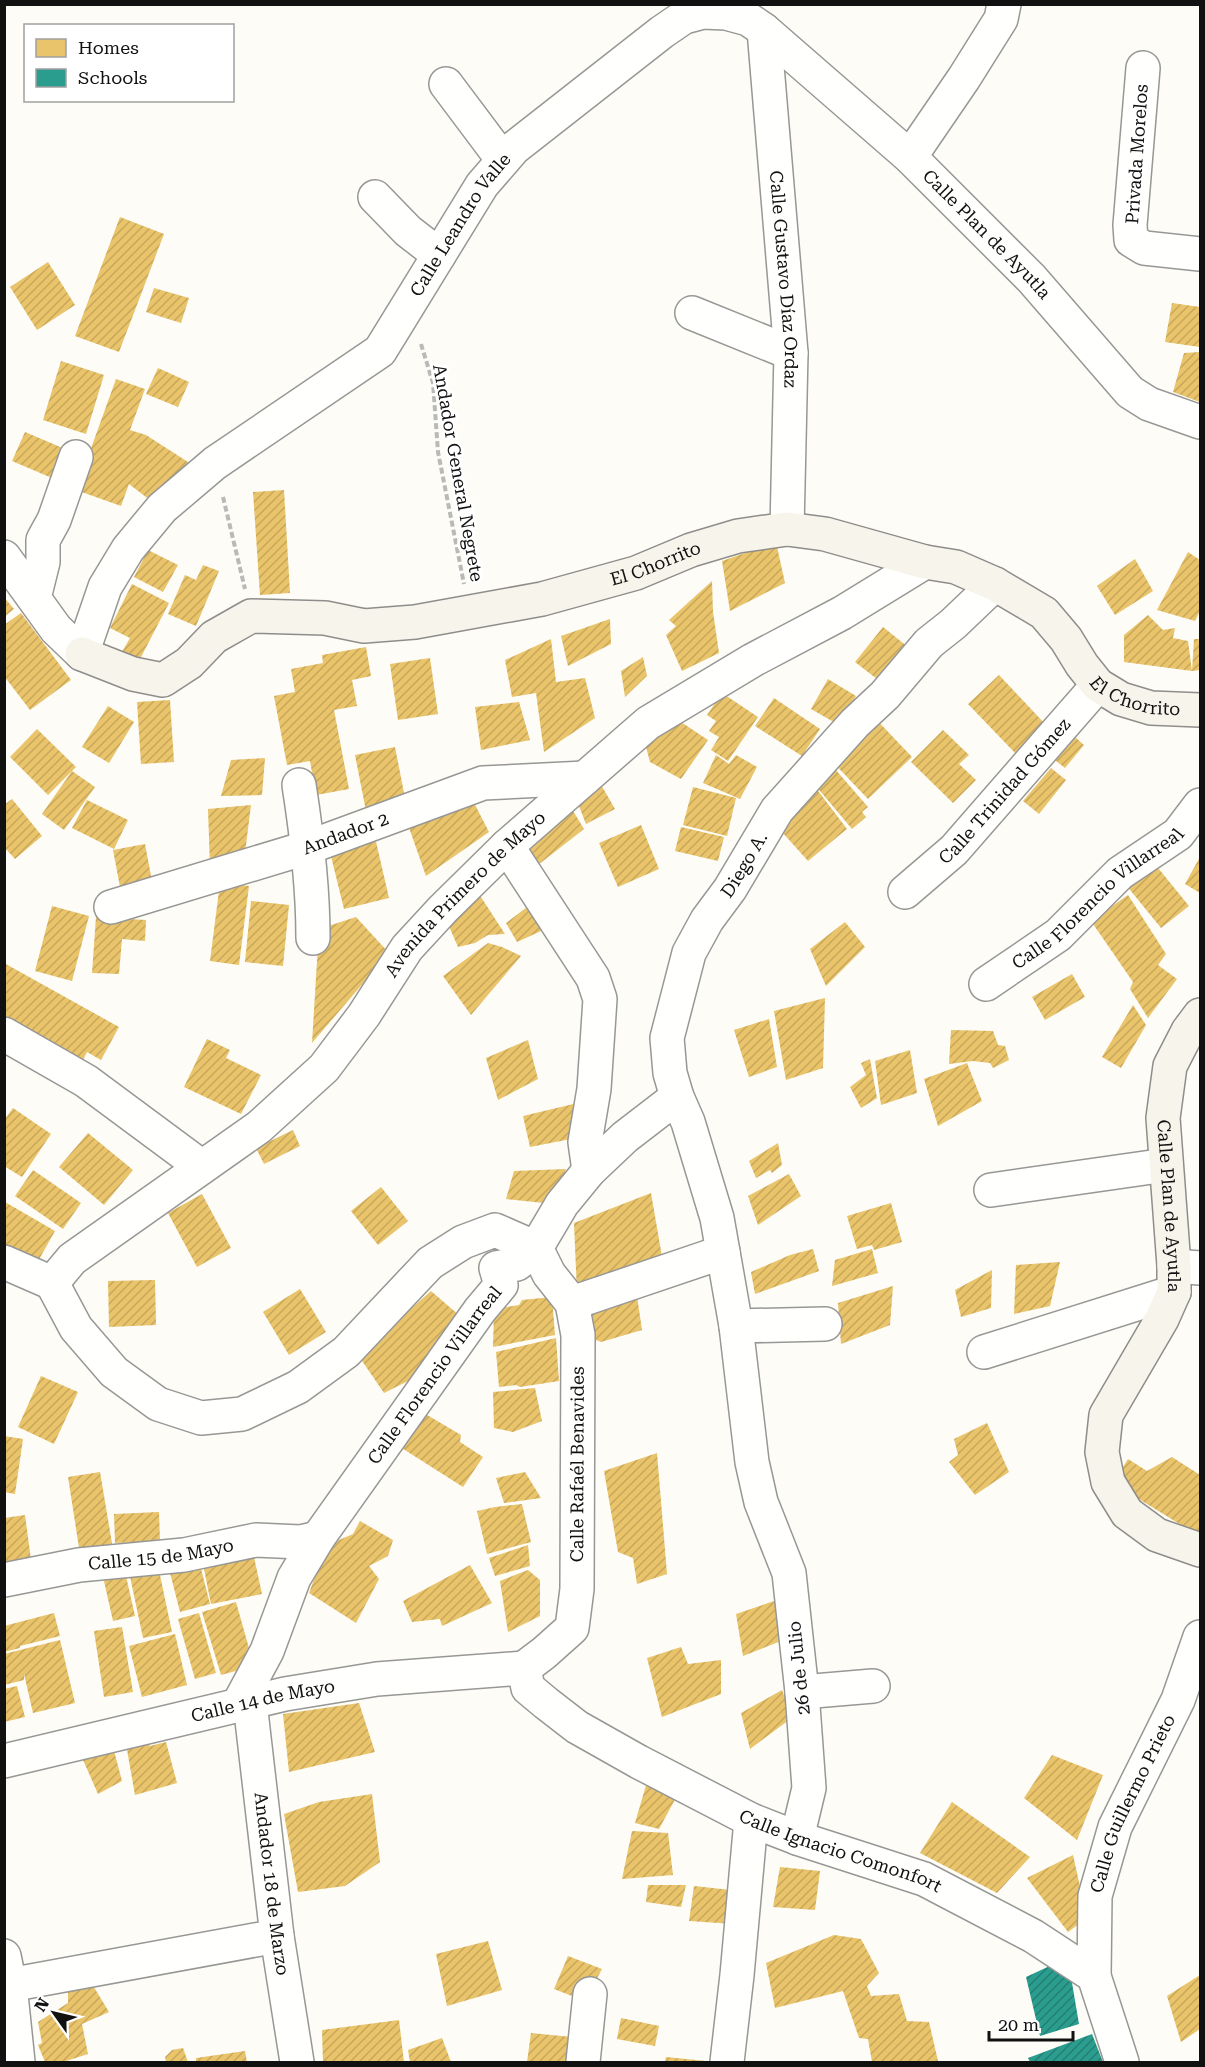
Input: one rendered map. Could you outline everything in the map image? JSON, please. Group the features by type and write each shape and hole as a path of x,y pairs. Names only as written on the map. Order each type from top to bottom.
{"street":[{"name":"Calle Plan de Ayutla","path":"1004,4 1001,19 910,157 1032,279 1130,392 1149,404 1200,422"},
{"name":"Calle Leandro Valle","path":"82,654 105,587 128,549 162,508 215,463 380,351 482,185 503,160 665,18 684,17 703,12 754,18 910,157"},
{"name":"Calle Gustavo Díaz Ordaz","path":"754,18 792,353 788,529"},
{"name":"Privada Morelos","path":"1143,68 1130,225 1131,240 1144,248 1200,254"},
{"path":"446,84 503,160"},
{"path":"375,197 408,231 439,255"},
{"path":"692,313 792,353"},
{"path":"34,598 43,562 43,540 54,520 76,457"},
{"name":"El Chorrito","path":"251,616 324,618 364,626 415,622 542,599 636,573 691,550 738,536 788,529 825,534 925,562 956,567 995,584 1044,613 1066,639 1098,685 1121,699 1151,708 1200,710"},
{"path":"4,557 56,629 82,654 133,674 163,680 189,663 214,637 251,616"},
{"name":"Avenida Primero de Mayo","path":"52,1283 72,1259 259,1127 324,1068 364,1015 407,948 442,909 507,846 648,723 753,660 842,614 925,562"},
{"name":"Diego A.","path":"736,1326 717,1218 688,1122 670,1073 667,1038 689,953 707,920 730,889 777,810 855,723 885,695 929,643 953,624 995,584"},
{"name":"Calle Trinidad Gómez","path":"905,892 954,850 1098,685"},
{"name":"Andador 2","path":"111,907 309,847 483,783 585,778"},
{"path":"299,785 309,847 313,894 313,938"},
{"name":"Calle Florencio Villarreal","path":"986,984 1058,935 1120,873 1178,834 1200,805"},
{"path":"507,846 593,978 600,999 594,1089 585,1142 589,1171"},
{"name":"Calle Plan de Ayutla","path":"1200,1016 1188,1031 1170,1066 1163,1118 1166,1165 1183,1275 1162,1319 1106,1415 1102,1452 1108,1482 1127,1512 1157,1535 1200,1550"},
{"path":"4,1034 86,1081 202,1167"},
{"name":"Calle Florencio Villarreal","path":"244,1704 267,1651 294,1578 318,1538 480,1310 501,1285 496,1268 517,1264 536,1248 562,1204 589,1171 625,1137 677,1097"},
{"path":"991,1190 1166,1165"},
{"path":"4,1262 52,1283 76,1328 114,1372 158,1404 201,1418 242,1414 298,1387 346,1352 430,1263 464,1242 495,1230 536,1248"},
{"name":"Calle Rafaél Benavides","path":"524,1668 572,1628 577,1589 578,1335 572,1303 549,1274 536,1248"},
{"path":"572,1303 723,1252"},
{"path":"984,1352 1183,1275"},
{"path":"736,1326 825,1324"},
{"name":"26 de Julio","path":"736,1326 752,1462 761,1502 789,1573 802,1692 809,1788 797,1838"},
{"name":"Calle 15 de Mayo","path":"4,1580 79,1565 184,1555 256,1540 300,1542 318,1538"},
{"name":"Calle Guillermo Prieto","path":"1094,1976 1095,1896 1115,1827 1178,1700 1200,1637"},
{"name":"Calle 14 de Mayo","path":"4,1761 285,1694 377,1679 524,1668"},
{"name":"Calle Ignacio Comonfort","path":"524,1668 528,1688 577,1727 752,1820 797,1838 924,1879 1033,1936 1094,1976"},
{"path":"802,1692 873,1686"},
{"name":"Andador 18 de Marzo","path":"244,1704 297,2062"},
{"path":"727,2062 752,1820"},
{"path":"18,2062 6,1976 277,1936"},
{"path":"1094,1976 1122,2062"},
{"path":"583,2062 590,1994"}],"path":[{"name":"Andador General Negrete","path":"409,304 432,383 438,452 469,612"},
{"path":"215,463 251,616"}],"building: Homes":[{"path":"120,217 164,234 119,352 75,336"},
{"path":"48,262 75,305 37,330 10,287"},
{"path":"154,288 189,298 181,323 146,312"},
{"path":"1172,303 1200,307 1200,347 1165,342"},
{"path":"1200,352 1200,402 1173,392 1184,353"},
{"path":"61,361 104,375 86,434 43,420"},
{"path":"158,368 189,382 178,407 146,394"},
{"path":"116,379 145,389 130,430 146,435 188,462 155,504 129,484 121,506 76,490"},
{"path":"25,432 72,452 59,481 12,461"},
{"path":"284,490 290,593 260,595 253,492"},
{"path":"776,542 785,583 730,611 722,561"},
{"path":"148,550 178,565 163,592 134,577"},
{"path":"1188,552 1200,560 1200,611 1195,621 1157,610"},
{"path":"1135,559 1153,591 1115,615 1097,586"},
{"path":"203,565 219,571 196,626 168,614 185,575 196,580"},
{"path":"712,581 713,612 719,653 682,671 666,635 676,626 669,620"},
{"path":"132,584 169,603 139,661 122,652 130,638 110,628"},
{"path":"4,597 14,609 4,617"},
{"path":"21,613 71,680 30,710 4,676 4,625"},
{"path":"1148,615 1163,630 1175,628 1173,638 1188,641 1192,671 1124,662 1124,635"},
{"path":"610,619 611,644 568,666 561,636"},
{"path":"883,627 913,651 886,686 855,662"},
{"path":"551,639 556,682 585,678 595,718 544,752 536,693 512,697 505,660"},
{"path":"1194,639 1200,639 1200,670 1192,671"},
{"path":"366,647 371,676 352,680 357,706 334,710 349,789 316,795 310,761 287,765 274,696 295,692 291,669 323,663 322,655"},
{"path":"643,657 647,676 625,697 621,671"},
{"path":"430,658 438,714 398,720 390,664"},
{"path":"999,675 1046,725 1016,754 968,704"},
{"path":"828,679 856,696 839,725 811,709"},
{"path":"722,693 758,717 728,761 711,750 719,737 709,731 716,721 707,715"},
{"path":"774,698 820,729 802,756 755,726"},
{"path":"170,700 174,762 141,764 137,702"},
{"path":"519,702 530,740 481,750 475,707"},
{"path":"108,706 134,722 109,763 82,747"},
{"path":"872,715 912,757 868,799 828,757"},
{"path":"678,720 708,740 681,779 650,762 646,747"},
{"path":"37,729 76,767 48,795 10,757"},
{"path":"1066,729 1084,745 1065,768 1046,753"},
{"path":"943,730 969,755 959,764 976,780 953,803 911,762"},
{"path":"395,747 406,803 366,811 355,755"},
{"path":"716,755 729,764 736,755 757,767 740,799 703,783"},
{"path":"265,758 262,795 221,796 231,760"},
{"path":"828,761 868,807 862,812 866,817 852,829 815,785"},
{"path":"1051,768 1066,780 1039,814 1023,801"},
{"path":"72,771 95,787 64,830 42,814"},
{"path":"809,779 847,829 808,861 773,822"},
{"path":"600,783 615,809 586,824 577,801"},
{"path":"693,787 736,798 727,836 683,825"},
{"path":"469,793 489,832 426,876 407,822"},
{"path":"12,799 42,836 15,859 4,847 4,805"},
{"path":"87,800 128,820 114,849 72,828"},
{"path":"251,805 245,853 210,867 208,809"},
{"path":"570,806 584,829 529,872 517,852"},
{"path":"641,825 659,869 618,887 599,843"},
{"path":"681,827 724,837 718,861 675,851"},
{"path":"374,833 389,898 344,909 328,844"},
{"path":"145,844 152,881 120,887 113,850"},
{"path":"1200,857 1200,893 1185,884"},
{"path":"1154,863 1189,906 1161,928 1126,885"},
{"path":"220,883 249,886 239,965 210,961"},
{"path":"479,894 505,934 488,935 475,943 458,947 448,924"},
{"path":"1128,895 1166,954 1158,965 1177,979 1148,1018 1130,989 1133,982 1091,921"},
{"path":"539,898 552,926 517,942 506,923"},
{"path":"251,901 289,905 283,966 245,962"},
{"path":"52,906 89,916 72,981 35,971"},
{"path":"96,917 146,920 145,941 122,939 119,974 92,973"},
{"path":"356,917 389,953 312,1043 319,929"},
{"path":"845,922 865,947 826,986 810,949"},
{"path":"488,943 521,956 471,1015 443,976"},
{"path":"4,963 119,1027 101,1060 87,1052 83,1060 4,1016"},
{"path":"1072,974 1085,997 1045,1020 1032,997"},
{"path":"825,998 823,1068 786,1080 774,1011"},
{"path":"1133,1005 1146,1025 1121,1068 1102,1057"},
{"path":"769,1019 777,1067 749,1077 734,1030"},
{"path":"951,1030 993,1031 998,1045 1005,1046 1009,1060 993,1068 990,1063 973,1061 949,1064"},
{"path":"207,1039 230,1050 226,1058 261,1075 241,1114 184,1087"},
{"path":"528,1040 538,1079 498,1100 486,1058"},
{"path":"910,1050 917,1093 881,1105 875,1061"},
{"path":"870,1059 877,1098 861,1108 850,1087 866,1075 861,1063"},
{"path":"967,1063 982,1101 938,1126 924,1079"},
{"path":"586,1101 581,1137 530,1147 523,1116"},
{"path":"13,1108 51,1134 22,1177 4,1166 4,1120"},
{"path":"293,1130 300,1146 264,1164 256,1148"},
{"path":"88,1133 133,1170 104,1205 59,1167"},
{"path":"778,1143 782,1165 772,1173 770,1170 756,1178 749,1161"},
{"path":"566,1169 554,1204 506,1199 514,1171"},
{"path":"33,1170 81,1203 63,1229 15,1196"},
{"path":"789,1174 801,1196 758,1225 748,1196"},
{"path":"381,1187 408,1221 378,1245 351,1211"},
{"path":"651,1193 664,1268 577,1293 574,1223"},
{"path":"202,1194 231,1248 197,1267 168,1213"},
{"path":"5,1202 55,1231 37,1263 4,1244"},
{"path":"891,1203 902,1242 874,1250 872,1245 857,1249 847,1216"},
{"path":"813,1249 819,1271 755,1294 751,1272 790,1255"},
{"path":"872,1249 878,1273 832,1286 835,1260"},
{"path":"1060,1262 1050,1306 1014,1314 1016,1265"},
{"path":"992,1270 991,1308 961,1317 955,1290"},
{"path":"155,1280 156,1325 109,1327 108,1281"},
{"path":"893,1286 890,1325 841,1344 838,1303"},
{"path":"300,1289 326,1332 289,1355 263,1312"},
{"path":"431,1291 460,1316 430,1370 384,1393 358,1355"},
{"path":"637,1296 642,1330 601,1342 582,1334 579,1308"},
{"path":"552,1297 555,1335 493,1347 494,1309 519,1305 522,1300"},
{"path":"556,1338 559,1381 520,1387 516,1385 499,1387 496,1352"},
{"path":"41,1376 78,1392 54,1444 18,1427"},
{"path":"535,1388 542,1421 513,1432 494,1428 493,1392"},
{"path":"417,1409 461,1435 460,1442 483,1457 463,1487 397,1445"},
{"path":"987,1423 1009,1472 975,1495 949,1462 958,1455 954,1439"},
{"path":"4,1436 23,1439 15,1494 4,1492"},
{"path":"657,1453 667,1574 637,1584 633,1558 618,1552 604,1471"},
{"path":"1172,1457 1200,1475 1199,1536 1113,1483 1128,1459 1147,1471"},
{"path":"100,1472 113,1549 80,1554 68,1477"},
{"path":"525,1472 541,1498 504,1503 496,1478"},
{"path":"522,1504 531,1542 487,1554 477,1511"},
{"path":"159,1512 160,1541 115,1543 114,1514"},
{"path":"25,1515 32,1567 4,1570 4,1518"},
{"path":"360,1521 393,1540 388,1556 369,1566 379,1579 356,1623 309,1593 320,1563 339,1540 353,1534"},
{"path":"251,1543 262,1594 211,1604 201,1554"},
{"path":"528,1545 530,1566 495,1576 489,1558"},
{"path":"197,1553 210,1604 180,1612 167,1561"},
{"path":"157,1561 172,1632 143,1638 128,1567"},
{"path":"123,1563 135,1616 113,1621 101,1568"},
{"path":"470,1565 492,1603 442,1626 440,1619 412,1622 403,1601"},
{"path":"528,1570 540,1580 540,1616 508,1632 500,1581"},
{"path":"774,1601 786,1639 743,1656 736,1614"},
{"path":"236,1602 254,1666 221,1675 202,1612"},
{"path":"54,1613 60,1636 4,1652 4,1626"},
{"path":"199,1613 216,1673 195,1679 178,1619"},
{"path":"122,1627 133,1692 104,1697 94,1631"},
{"path":"175,1634 187,1685 142,1697 129,1646"},
{"path":"60,1640 75,1703 33,1713 24,1674 24,1680 4,1685 4,1654"},
{"path":"681,1647 688,1664 721,1660 721,1694 662,1717 647,1658"},
{"path":"17,1686 25,1717 4,1722 4,1689"},
{"path":"782,1690 793,1717 750,1749 741,1713"},
{"path":"359,1703 375,1752 289,1772 283,1714"},
{"path":"147,1740 150,1746 166,1742 177,1783 135,1795 126,1744"},
{"path":"113,1747 122,1781 98,1794 80,1753"},
{"path":"1052,1755 1103,1775 1077,1840 1024,1798"},
{"path":"647,1782 678,1794 659,1829 635,1823"},
{"path":"372,1794 380,1862 345,1886 298,1892 284,1814 319,1802"},
{"path":"952,1802 1030,1857 997,1893 920,1853"},
{"path":"632,1831 668,1833 673,1875 622,1879"},
{"path":"1073,1855 1087,1918 1068,1932 1027,1878"},
{"path":"780,1867 820,1871 815,1910 773,1907"},
{"path":"648,1885 686,1885 681,1907 646,1902"},
{"path":"694,1886 740,1891 734,1924 689,1921"},
{"path":"834,1935 861,1939 879,1973 867,1986 871,1996 899,1994 907,2021 929,2022 938,2061 872,2062 868,2039 859,2038 843,1991 775,2008 766,1963"},
{"path":"488,1941 502,1990 447,2006 436,1954"},
{"path":"568,1956 602,1969 585,2001 554,1989"},
{"path":"1200,1975 1200,2029 1181,2042 1167,1996"},
{"path":"89,1979 109,2012 82,2024 88,2054 63,2062 45,2062 38,2045 42,2043 38,2022 68,2003 68,1985"},
{"path":"621,2018 659,2026 655,2046 617,2039"},
{"path":"399,2020 404,2062 323,2062 322,2030"},
{"path":"531,2033 572,2037 569,2062 527,2062"},
{"path":"442,2038 451,2062 410,2062 408,2050"},
{"path":"183,2048 188,2062 166,2062 165,2057 172,2050"},
{"path":"245,2051 247,2062 196,2062 196,2058"},
{"path":"666,2057 706,2061 706,2062 665,2062"}],"building: Schools":[{"path":"1054,1964 1071,1977 1079,2024 1040,2036 1026,1977"},
{"path":"1092,2034 1103,2062 1030,2062 1028,2058"}]}
